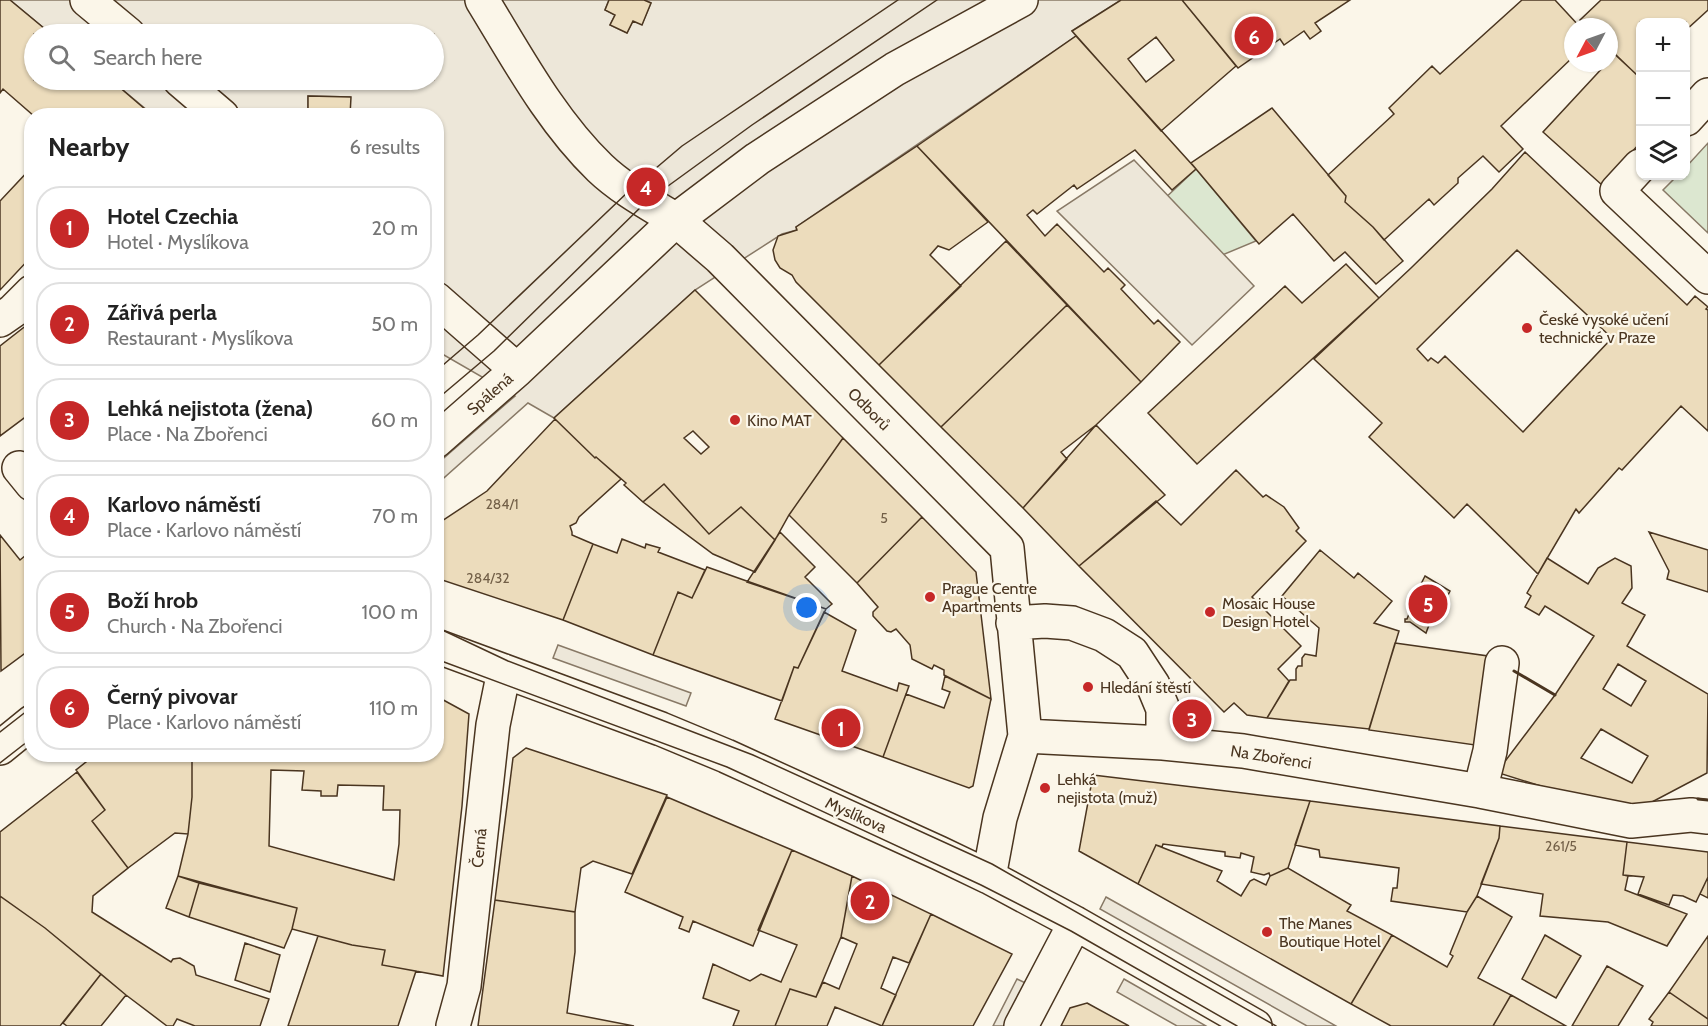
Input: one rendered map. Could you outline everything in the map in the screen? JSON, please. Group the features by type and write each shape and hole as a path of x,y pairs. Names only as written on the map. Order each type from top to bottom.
{"street":[{"path":"87,0 116,24"},
{"name":"Odborů","path":"482,0 546,101 568,132 599,168 629,191 676,220 720,258 1006,548 1025,736 1000,818 989,877"},
{"name":"Spálená","path":"444,434 517,370 676,220 757,159 895,69 1021,0"},
{"path":"192,90 213,108"},
{"path":"1690,115 1708,95"},
{"path":"1636,171 1617,191 1708,277"},
{"path":"0,320 24,300"},
{"path":"444,306 517,370"},
{"path":"1013,623 1045,621 1072,623 1104,635 1132,653 1154,685 1163,709 1163,743"},
{"name":"Myslíkova","path":"444,649 726,756 989,877 1075,923 1255,1026"},
{"path":"1480,791 1490,751 1502,663"},
{"name":"Černá","path":"453,1026 464,986 493,724 504,670"},
{"path":"0,748 24,728"},
{"name":"Na Zbořenci","path":"1025,736 1163,743 1243,751 1480,791 1631,820 1691,815 1708,817"},
{"path":"1021,1026 1075,923"}],"green space":[{"path":"1708,143 1708,233 1663,190 1673,180 1690,180 1690,163"},
{"path":"1196,169 1256,241 1203,263 1144,218"}],"shaded area":[{"path":"10,0 609,0 605,10 615,15 610,25 627,33 633,21 642,24 651,3 644,0 1121,0 1072,31 1076,36 796,227 797,230 782,234 695,290 554,418 528,403 444,478 444,458 515,396 444,355 444,108 350,108 350,97 308,96 308,108 145,108 123,90 444,90 444,24 39,24"},
{"path":"1134,160 1254,286 1192,345 1057,211"},
{"path":"558,645 691,693 686,706 553,658"},
{"path":"1106,897 1336,1026 1307,1026 1100,909"},
{"path":"1017,979 1030,985 1009,1026 993,1026"},
{"path":"1124,979 1206,1026 1177,1026 1117,992"}],"building":[{"path":"0,0 10,0 39,24 24,24 24,90 123,90 144,108 25,108 3,89 0,93"},
{"path":"609,0 644,0 651,3 642,25 633,21 627,33 610,25 615,15 605,10"},
{"path":"1121,0 1182,0 1236,66 1161,131 1072,31","holes":["1156,37 1174,60 1146,82 1128,59"]},
{"path":"1182,0 1350,0 1315,23 1321,31 1310,39 1304,31 1284,45 1280,39 1238,68"},
{"path":"1522,0 1555,0 1572,18 1564,18 1564,66 1501,126 1523,149 1499,172 1483,156 1458,178 1458,183 1434,205 1429,199 1384,240 1345,202 1346,196 1328,175 1394,114 1389,108 1432,66 1440,74"},
{"path":"1601,0 1708,0 1708,10 1690,26 1690,18 1636,18 1636,74 1618,57 1618,18 1582,18"},
{"path":"1076,36 1196,169 1172,190 1135,150 1077,189 1074,185 1037,214 1033,210 1027,215 1045,236 1057,224 1104,272 1108,268 1125,285 1121,289 1154,324 1158,320 1180,342 1141,382 917,146"},
{"path":"1618,57 1636,74 1636,147 1602,185 1543,132 1599,72 1618,72"},
{"path":"308,96 351,97 350,108 308,108"},
{"path":"1272,108 1346,196 1345,202 1373,227 1403,261 1376,284 1345,252 1334,261 1293,214 1259,244 1191,163"},
{"path":"917,146 988,222 949,250 938,246 930,255 961,286 879,365 796,282 792,275 780,268 773,250 778,236 797,230 796,227"},
{"path":"1525,152 1687,305 1695,296 1708,307 1706,309 1708,310 1708,431 1681,406 1622,470 1619,468 1579,513 1576,509 1538,574 1467,504 1454,518 1369,437 1382,423 1314,359 1492,189","holes":["1517,250 1612,338 1523,432 1445,356 1438,363 1431,358 1428,361 1417,349"]},
{"path":"24,176 24,264 0,290 0,201"},
{"path":"1006,241 1067,305 941,427 879,365"},
{"path":"1346,264 1379,298 1197,464 1148,413 1285,286 1302,303"},
{"path":"695,290 843,438 789,515 775,540 741,507 709,534 664,484 643,502 624,485 626,483 595,458 554,418","holes":["693,431 709,447 701,454 684,438"]},
{"path":"1067,305 1141,382 1096,425 1061,452 1067,459 1023,508 941,427"},
{"path":"24,327 24,418 0,436 0,346"},
{"path":"555,419 595,458 621,479 579,517 576,523 570,526 572,535 593,544 563,620 444,581 444,520 487,491"},
{"path":"1096,425 1165,495 1079,566 1023,508"},
{"path":"843,438 922,517 857,583 789,515"},
{"path":"1236,470 1263,497 1266,495 1284,507 1299,528 1296,531 1306,541 1252,597 1301,646 1278,669 1289,681 1267,718 1247,715 1234,703 1224,712 1079,566 1156,501 1181,525"},
{"path":"664,484 709,534 741,507 775,540 755,572 713,554 643,502"},
{"path":"922,517 976,572 991,699 944,675 944,670 934,665 932,669 912,659 910,645 896,629 891,632 887,631 873,616 873,612 878,607 857,583"},
{"path":"780,532 815,567 805,577 832,604 826,609 747,582"},
{"path":"1649,532 1708,550 1708,592 1667,579 1669,571"},
{"path":"0,535 20,560 24,557 24,654 1,671"},
{"path":"622,539 645,548 646,544 660,548 658,552 705,570 692,598 678,592 653,655 563,620 593,544 617,553"},
{"path":"1320,550 1354,578 1358,573 1392,601 1374,623 1399,631 1369,729 1267,718 1290,680 1296,680 1296,669 1302,666 1302,658 1305,654 1316,656 1319,628 1282,596"},
{"path":"1547,558 1588,584 1598,568 1615,558 1631,566 1632,588 1622,603 1645,615 1627,646 1708,694 1707,773 1628,813 1502,774 1500,768 1555,695 1594,636 1545,606 1539,615 1525,607 1531,596 1527,593","holes":["1618,664 1646,681 1631,706 1603,689","1601,729 1648,756 1632,783 1581,758"]},
{"path":"707,567 826,609 798,668 794,667 782,701 653,655 678,592 692,598"},
{"path":"1425,576 1450,591 1438,615 1432,617 1426,633 1410,622 1405,622 1408,612 1414,606 1412,602"},
{"path":"824,612 856,630 842,671 897,691 899,683 909,686 883,757 775,719 794,667 798,668"},
{"path":"1395,643 1488,656 1475,745 1369,730"},
{"path":"945,676 991,699 973,786 969,788 883,757 906,694 944,708 950,692 942,689"},
{"path":"444,700 469,714 462,806 443,976 382,965 385,950 352,945 292,929 297,908 178,876 188,834 192,797 192,762 444,762","holes":["271,770 304,771 302,790 321,791 321,796 337,796 338,785 384,786 383,810 400,810 399,844 394,880 269,846"]},
{"path":"526,748 667,795 632,874 593,861 581,868 575,912 495,900 513,758"},
{"path":"86,762 192,762 192,797 188,834 175,833 128,868 92,821 105,810 76,770"},
{"path":"77,772 105,810 92,821 128,868 93,896 92,912 171,962 173,959 180,958 194,966 196,975 269,999 260,1026 195,1026 177,1019 173,1026 167,1026 45,928 0,896 0,832"},
{"path":"1093,775 1310,801 1288,868 1270,876 1269,873 1264,875 1251,872 1254,857 1241,853 1240,858 1225,856 1225,852 1163,844 1162,847 1156,845 1138,884 1079,851"},
{"path":"667,797 792,850 753,946 693,921 689,932 679,928 683,917 625,892"},
{"path":"1310,801 1500,826 1499,838 1477,896 1467,912 1391,901 1393,888 1397,888 1399,868 1320,857 1319,850 1295,845"},
{"path":"1500,826 1627,842 1623,875 1628,876 1625,890 1687,914 1667,946 1608,922 1540,916 1543,894 1481,884 1499,838"},
{"path":"1627,842 1708,852 1708,877 1696,902 1683,896 1673,895 1669,905 1638,894 1644,877 1623,875"},
{"path":"1156,845 1222,871 1217,881 1241,896 1250,881 1254,879 1266,885 1270,876 1288,868 1351,905 1347,911 1392,935 1351,1004 1138,884"},
{"path":"792,850 852,876 841,937 816,997 790,989 775,1026 733,1026 739,1011 703,998 713,964 750,981 761,974 781,982 797,945 758,930"},
{"path":"178,876 199,883 189,917 166,908"},
{"path":"852,876 931,914 909,963 893,957 881,988 896,995 882,1026 835,1007 827,1026 775,1026 790,989 816,997 823,982 839,989 857,944 841,937"},
{"path":"1708,877 1708,898 1700,894"},
{"path":"199,883 297,908 284,948 189,917"},
{"path":"0,896 45,928 101,974 60,1026 0,1026"},
{"path":"1477,896 1512,917 1478,978 1511,995 1493,1026 1391,1026 1351,1004 1392,935 1447,967 1453,956 1450,954 1467,912"},
{"path":"495,900 575,912 575,952 567,1013 634,1026 478,1026"},
{"path":"931,914 1012,954 973,1026 882,1026"},
{"path":"1545,935 1581,956 1556,998 1522,979"},
{"path":"318,936 352,945 385,950 382,965 416,971 398,1026 288,1026"},
{"path":"1708,936 1708,1019 1669,992"},
{"path":"245,943 280,955 270,992 235,980"},
{"path":"1607,966 1643,986 1618,1026 1572,1026"},
{"path":"101,974 126,995 101,1026 67,1026 63,1023"},
{"path":"1669,992 1708,1019 1708,1026 1651,1026 1653,1022 1649,1019"},
{"path":"1511,995 1566,1026 1493,1026"},
{"path":"1087,1003 1129,1026 1061,1026 1070,1008"}],"tram line":[{"path":"444,364 478,335 629,191 682,146 898,0"},
{"path":"444,393 494,351 646,202 752,125 937,0"},
{"path":"444,631 508,661 753,755 992,864 1276,1026"},
{"path":"444,662 727,767 981,885 1071,931 1237,1026"},
{"path":"0,732 24,713"},
{"path":"0,763 24,744"}],"wall":[{"path":"1514,671 1555,695"},
{"path":"1698,799 1708,800"}],"place":[{"name":"Černý pivovar","path":"1254,36"},
{"name":"Karlovo náměstí","path":"646,187"},
{"name":"České vysoké učení technické v Praze","path":"1527,328"},
{"name":"Kino MAT","path":"735,420"},
{"name":"Prague Centre Apartments","path":"930,597"},
{"name":"Boží hrob","path":"1428,604"},
{"name":"Mosaic House Design Hotel","path":"1210,612"},
{"name":"Hledání štěstí","path":"1088,687"},
{"name":"Lehká nejistota (žena)","path":"1192,719"},
{"name":"Hotel Czechia","path":"841,728"},
{"name":"Lehká nejistota (muž)","path":"1045,788"},
{"name":"Zářivá perla","path":"870,901"},
{"name":"The Manes Boutique Hotel","path":"1267,932"}]}
